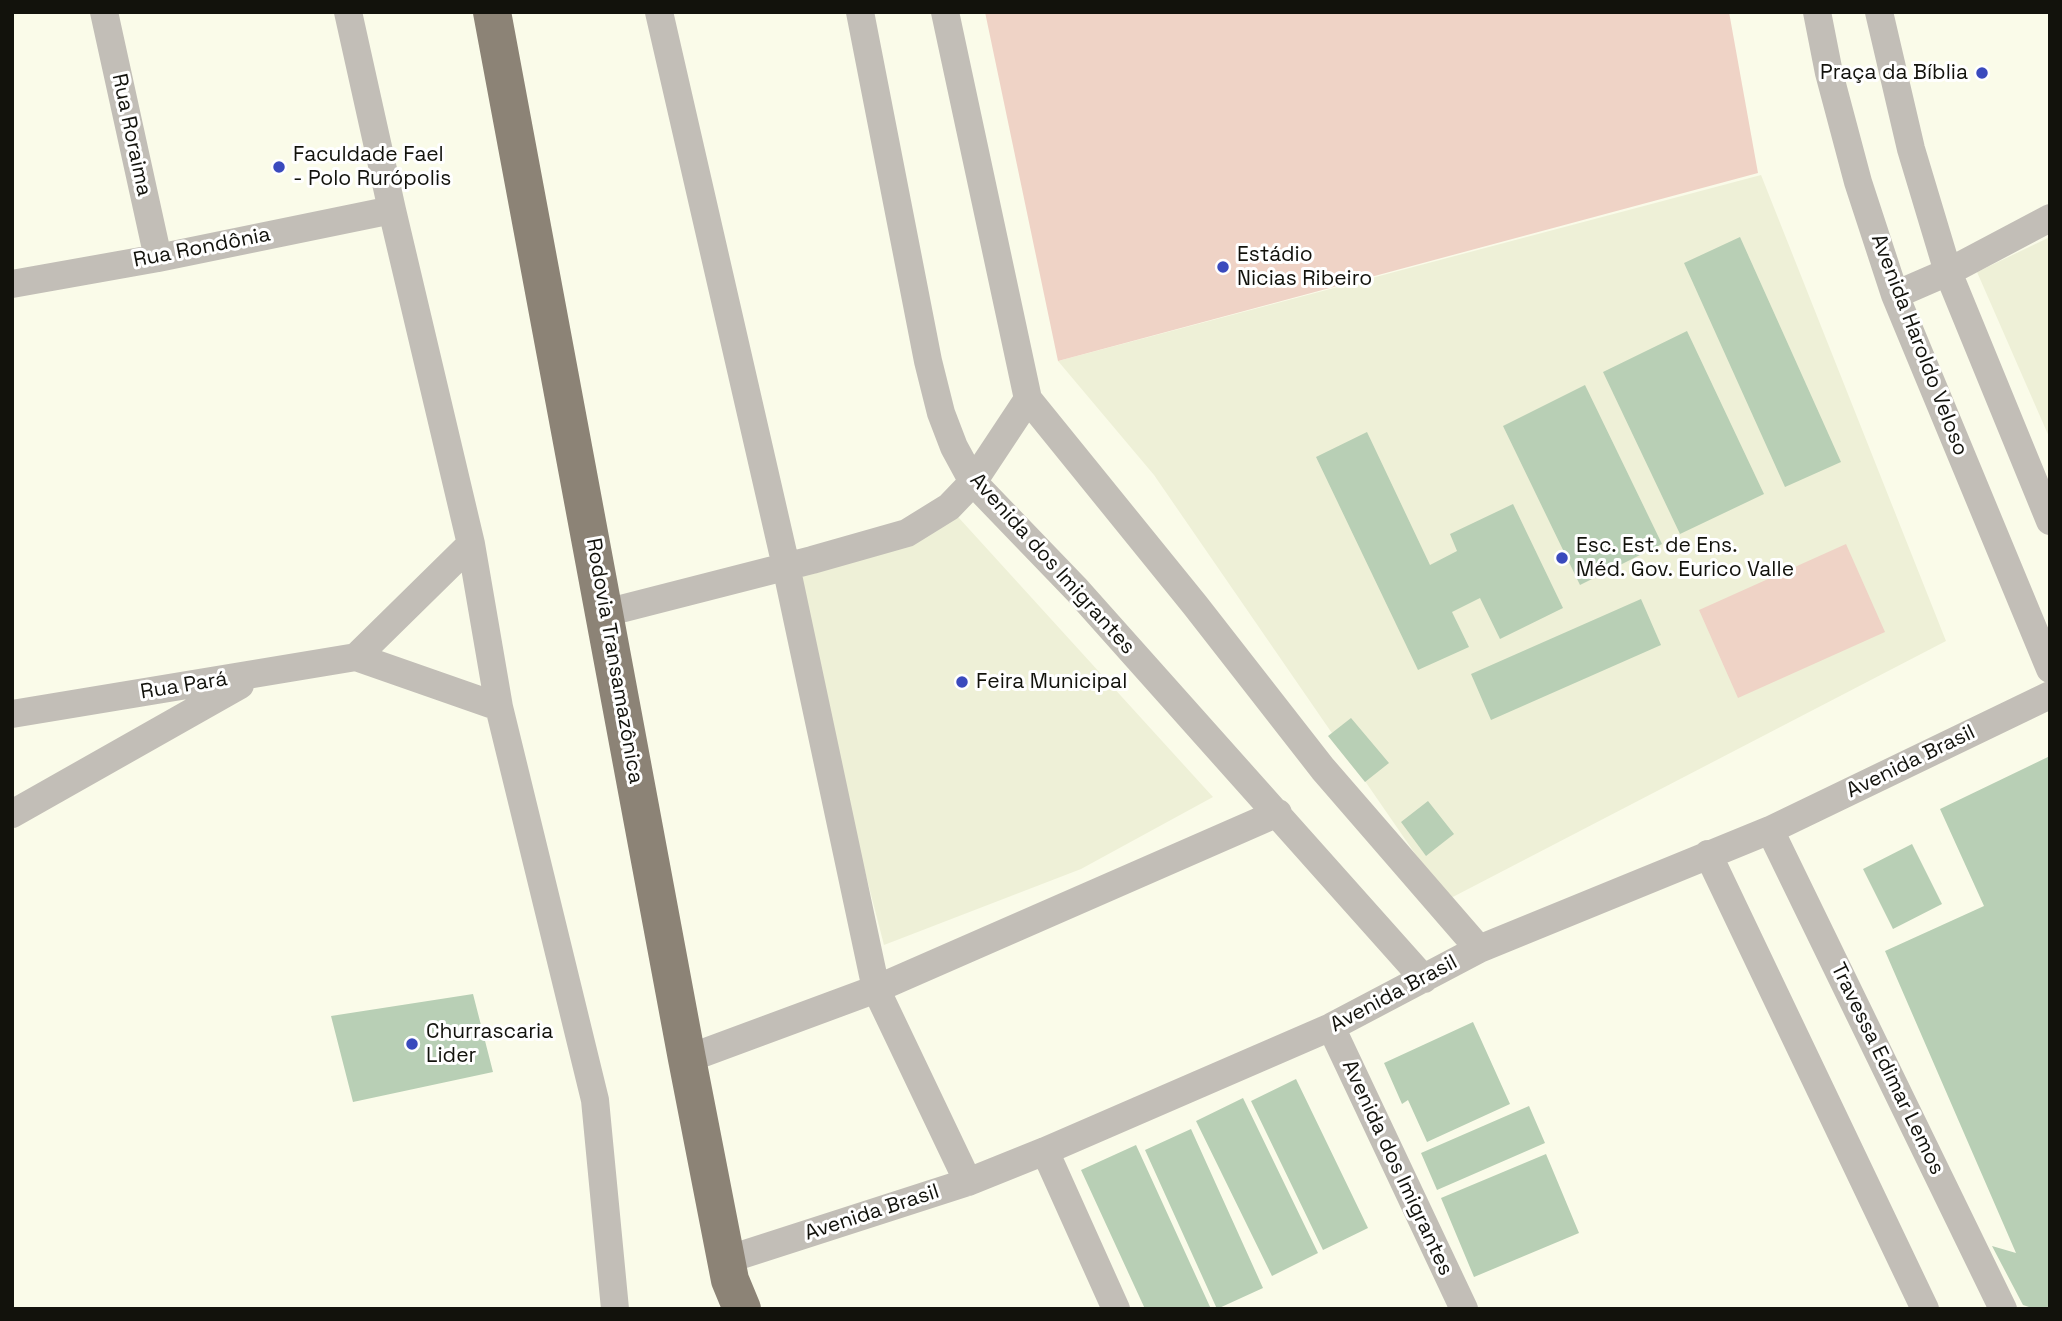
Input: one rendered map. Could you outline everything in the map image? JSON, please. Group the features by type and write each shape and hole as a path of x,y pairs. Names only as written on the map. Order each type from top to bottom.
{"highway":[{"name":"Rodovia Transamazônica","path":"492,12 732,1290"},
{"path":"732,1290 772,1309"}],"street":[{"name":"Rua Roraima","path":"104,12 158,258"},
{"path":"348,12 471,544 499,708 595,1100 615,1309"},
{"path":"659,12 786,566 876,989 968,1182"},
{"name":"Avenida dos Imigrantes","path":"860,12 928,361 941,413 954,447 973,482 1077,590 1424,979"},
{"path":"945,12 1028,398 1323,769 1479,949"},
{"name":"Avenida Haroldo Veloso","path":"1817,12 1829,73 1858,182 1895,295 2050,669"},
{"path":"1879,12 1910,149 1948,272 2050,521"},
{"name":"Rua Rondônia","path":"12,284 158,258 392,210"},
{"path":"1895,295 1948,272 2050,218"},
{"path":"605,613 907,533 949,507 973,482 1028,398"},
{"path":"356,657 471,544"},
{"name":"Rua Pará","path":"12,714 356,657 499,708"},
{"path":"12,814 257,675"},
{"name":"Avenida Brasil","path":"732,1290 968,1182 1331,1027 1479,949 1770,830 2050,695"},
{"path":"687,1059 876,989 1278,813"},
{"name":"Travessa Edimar Lemos","path":"1770,830 2003,1309"},
{"path":"1708,855 1925,1309"},
{"name":"Avenida dos Imigrantes","path":"1331,1027 1464,1309"},
{"path":"1045,1151 1116,1309"}],"shaded area":[{"name":"Estádio Nicias Ribeiro","path":"985,12 1729,12 1758,173 1058,361"},
{"name":"Esc. Est. de Ens. Méd. Gov. Eurico Valle","path":"1761,175 1946,641 1447,900 1154,475 1058,361"},
{"path":"2050,237 2050,439 1977,272"},
{"name":"Feira Municipal","path":"949,507 1213,797 1081,869 884,945 786,566"},
{"path":"1846,544 1885,632 1738,698 1699,610"}],"building":[{"path":"1740,237 1841,462 1785,487 1684,263"},
{"path":"1687,331 1764,494 1680,534 1603,372"},
{"path":"1585,385 1662,544 1580,585 1503,426"},
{"path":"1367,432 1430,565 1457,551 1450,534 1513,504 1563,608 1500,639 1480,598 1452,612 1469,647 1418,670 1316,457"},
{"path":"1641,599 1661,645 1491,720 1471,674"},
{"path":"1351,718 1389,763 1365,782 1328,736"},
{"path":"2050,756 2050,1309 2035,1309 2023,1305 1992,1246 2016,1253 1885,951 1984,906 1940,809"},
{"path":"1428,801 1454,834 1426,856 1401,822"},
{"path":"1912,844 1942,904 1893,929 1863,869"},
{"name":"Churrascaria Lider","path":"473,994 493,1072 353,1102 331,1016"},
{"path":"1473,1022 1510,1104 1427,1142 1408,1100 1402,1104 1384,1063"},
{"path":"1296,1079 1368,1228 1323,1250 1251,1101"},
{"path":"1243,1098 1318,1253 1272,1276 1196,1121"},
{"path":"1529,1106 1545,1143 1437,1190 1421,1153"},
{"path":"1191,1129 1263,1288 1217,1309 1145,1150"},
{"path":"1136,1145 1211,1309 1145,1309 1081,1170"},
{"path":"1546,1154 1579,1233 1474,1277 1441,1198"}],"place":[{"name":"Praça da Bíblia","path":"1982,73"},
{"name":"Faculdade Fael - Polo Rurópolis","path":"279,167"},
{"name":"Estádio Nicias Ribeiro","path":"1223,267"},
{"name":"Esc. Est. de Ens. Méd. Gov. Eurico Valle","path":"1562,558"},
{"name":"Feira Municipal","path":"962,682"},
{"name":"Churrascaria Lider","path":"412,1044"}]}
